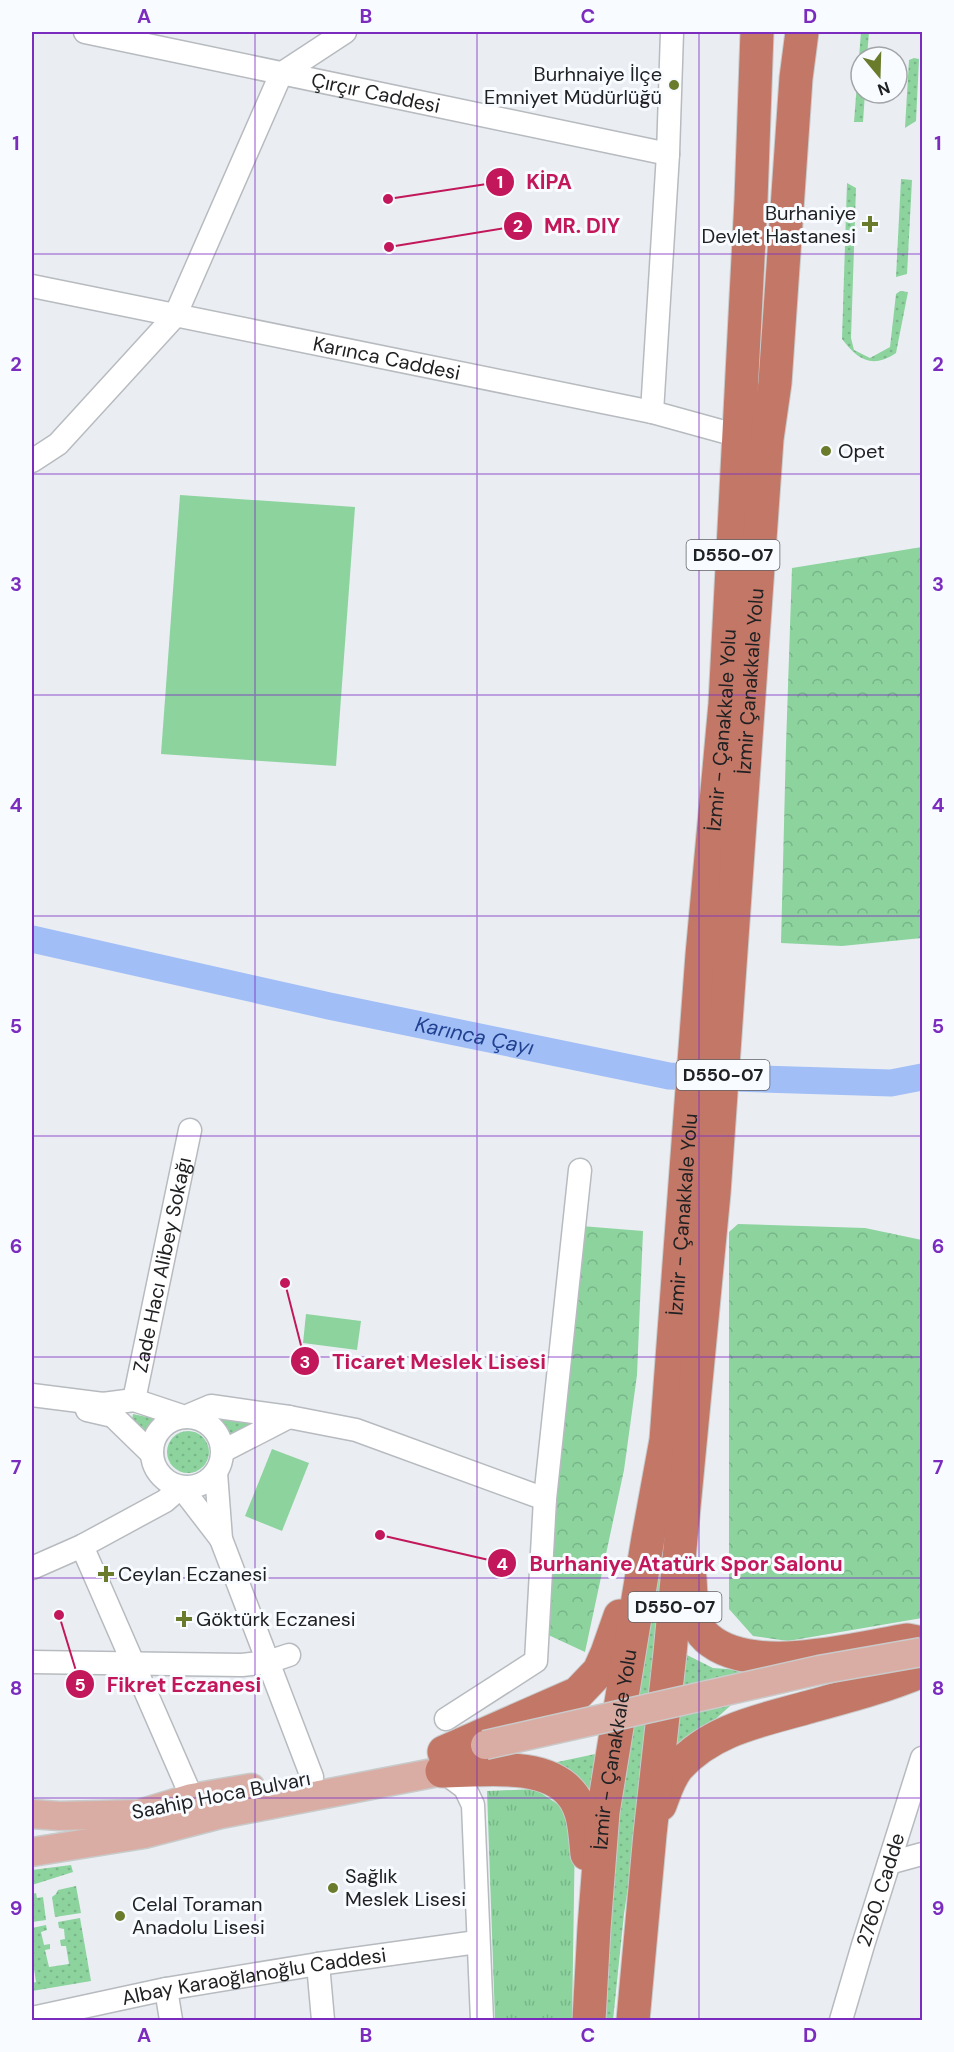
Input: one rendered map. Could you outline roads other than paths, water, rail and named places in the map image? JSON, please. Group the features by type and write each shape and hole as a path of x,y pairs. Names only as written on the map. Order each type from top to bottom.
{"highway":[{"name":"İzmir - Çanakkale Yolu","path":"633,2020 685,1498 699,1191 717,956 725,704 757,32"},
{"name":"İzmir Çanakkale Yolu","path":"717,956 775,383 796,78 802,32"},
{"name":"İzmir - Çanakkale Yolu","path":"589,2020 603,1812 666,1440 699,1191"},
{"path":"685,1498 693,1610 698,1626 706,1638 744,1656 770,1660 811,1656 907,1640 922,1643"},
{"path":"443,1762 578,1693 598,1671 607,1653 648,1538"},
{"path":"650,1834 669,1781 677,1769 713,1738 738,1727 891,1685 922,1669"},
{"path":"443,1762 525,1771 554,1780 573,1796 582,1816 594,1928"}],"main road":[{"path":"488,1754 819,1670 922,1652"},
{"path":"443,1762 922,1669"},
{"name":"Saahip Hoca Bulvarı","path":"32,1814 59,1816 139,1814 192,1798 312,1777 443,1762"},
{"name":"Saahip Hoca Bulvarı","path":"32,1852 144,1834 443,1762"}],"street":[{"name":"Çırçır Caddesi","path":"85,32 668,154"},
{"path":"32,461 58,444 175,316 281,74 345,32"},
{"path":"652,412 668,154 672,32"},
{"name":"Karınca Caddesi","path":"32,286 652,412 739,436"},
{"name":"Zade Hacı Alibey Sokağı","path":"134,1400 190,1130"},
{"path":"446,1719 536,1661 545,1499 580,1170"},
{"path":"32,1395 103,1404 134,1400 185,1417 211,1406 289,1417 356,1431 545,1499"},
{"path":"32,1406 88,1410 113,1416 152,1454"},
{"path":"32,1568 82,1546 172,1494 200,1485 216,1473 223,1451 221,1442 211,1426 194,1417 185,1417 174,1419 157,1433 152,1454 154,1466 160,1476 170,1483 172,1494 221,1539"},
{"path":"223,1451 289,1417"},
{"path":"216,1473 221,1539 278,1658 312,1777"},
{"path":"82,1546 192,1798"},
{"path":"32,1662 242,1665 278,1658"},
{"name":"2760. Cadde","path":"841,2020 922,1758"},
{"path":"443,1762 465,1788 473,1805 482,2020"},
{"path":"889,1863 922,1854"},
{"name":"Albay Karaoğlanoğlu Caddesi","path":"32,2018 166,1989 318,1964 477,1942"},
{"path":"318,1964 323,2020"},
{"path":"166,1989 171,2020"}],"waterway":[{"name":"Karınca Çayı","path":"32,939 329,1006 669,1076 891,1083 922,1077"}],"place":[{"name":"Burhnaiye İlçe Emniyet Müdürlüğü","path":"674,85"},
{"name":"KİPA","path":"388,199"},
{"name":"Burhaniye Devlet Hastanesi","path":"870,224"},
{"name":"MR. DIY","path":"389,247"},
{"name":"Opet","path":"826,451"},
{"name":"Ticaret Meslek Lisesi","path":"285,1283"},
{"name":"Burhaniye Atatürk Spor Salonu","path":"380,1535"},
{"name":"Ceylan Eczanesi","path":"106,1574"},
{"name":"Fikret Eczanesi","path":"59,1615"},
{"name":"Göktürk Eczanesi","path":"184,1619"},
{"name":"Sağlık Meslek Lisesi","path":"333,1888"},
{"name":"Celal Toraman Anadolu Lisesi","path":"120,1916"}]}
